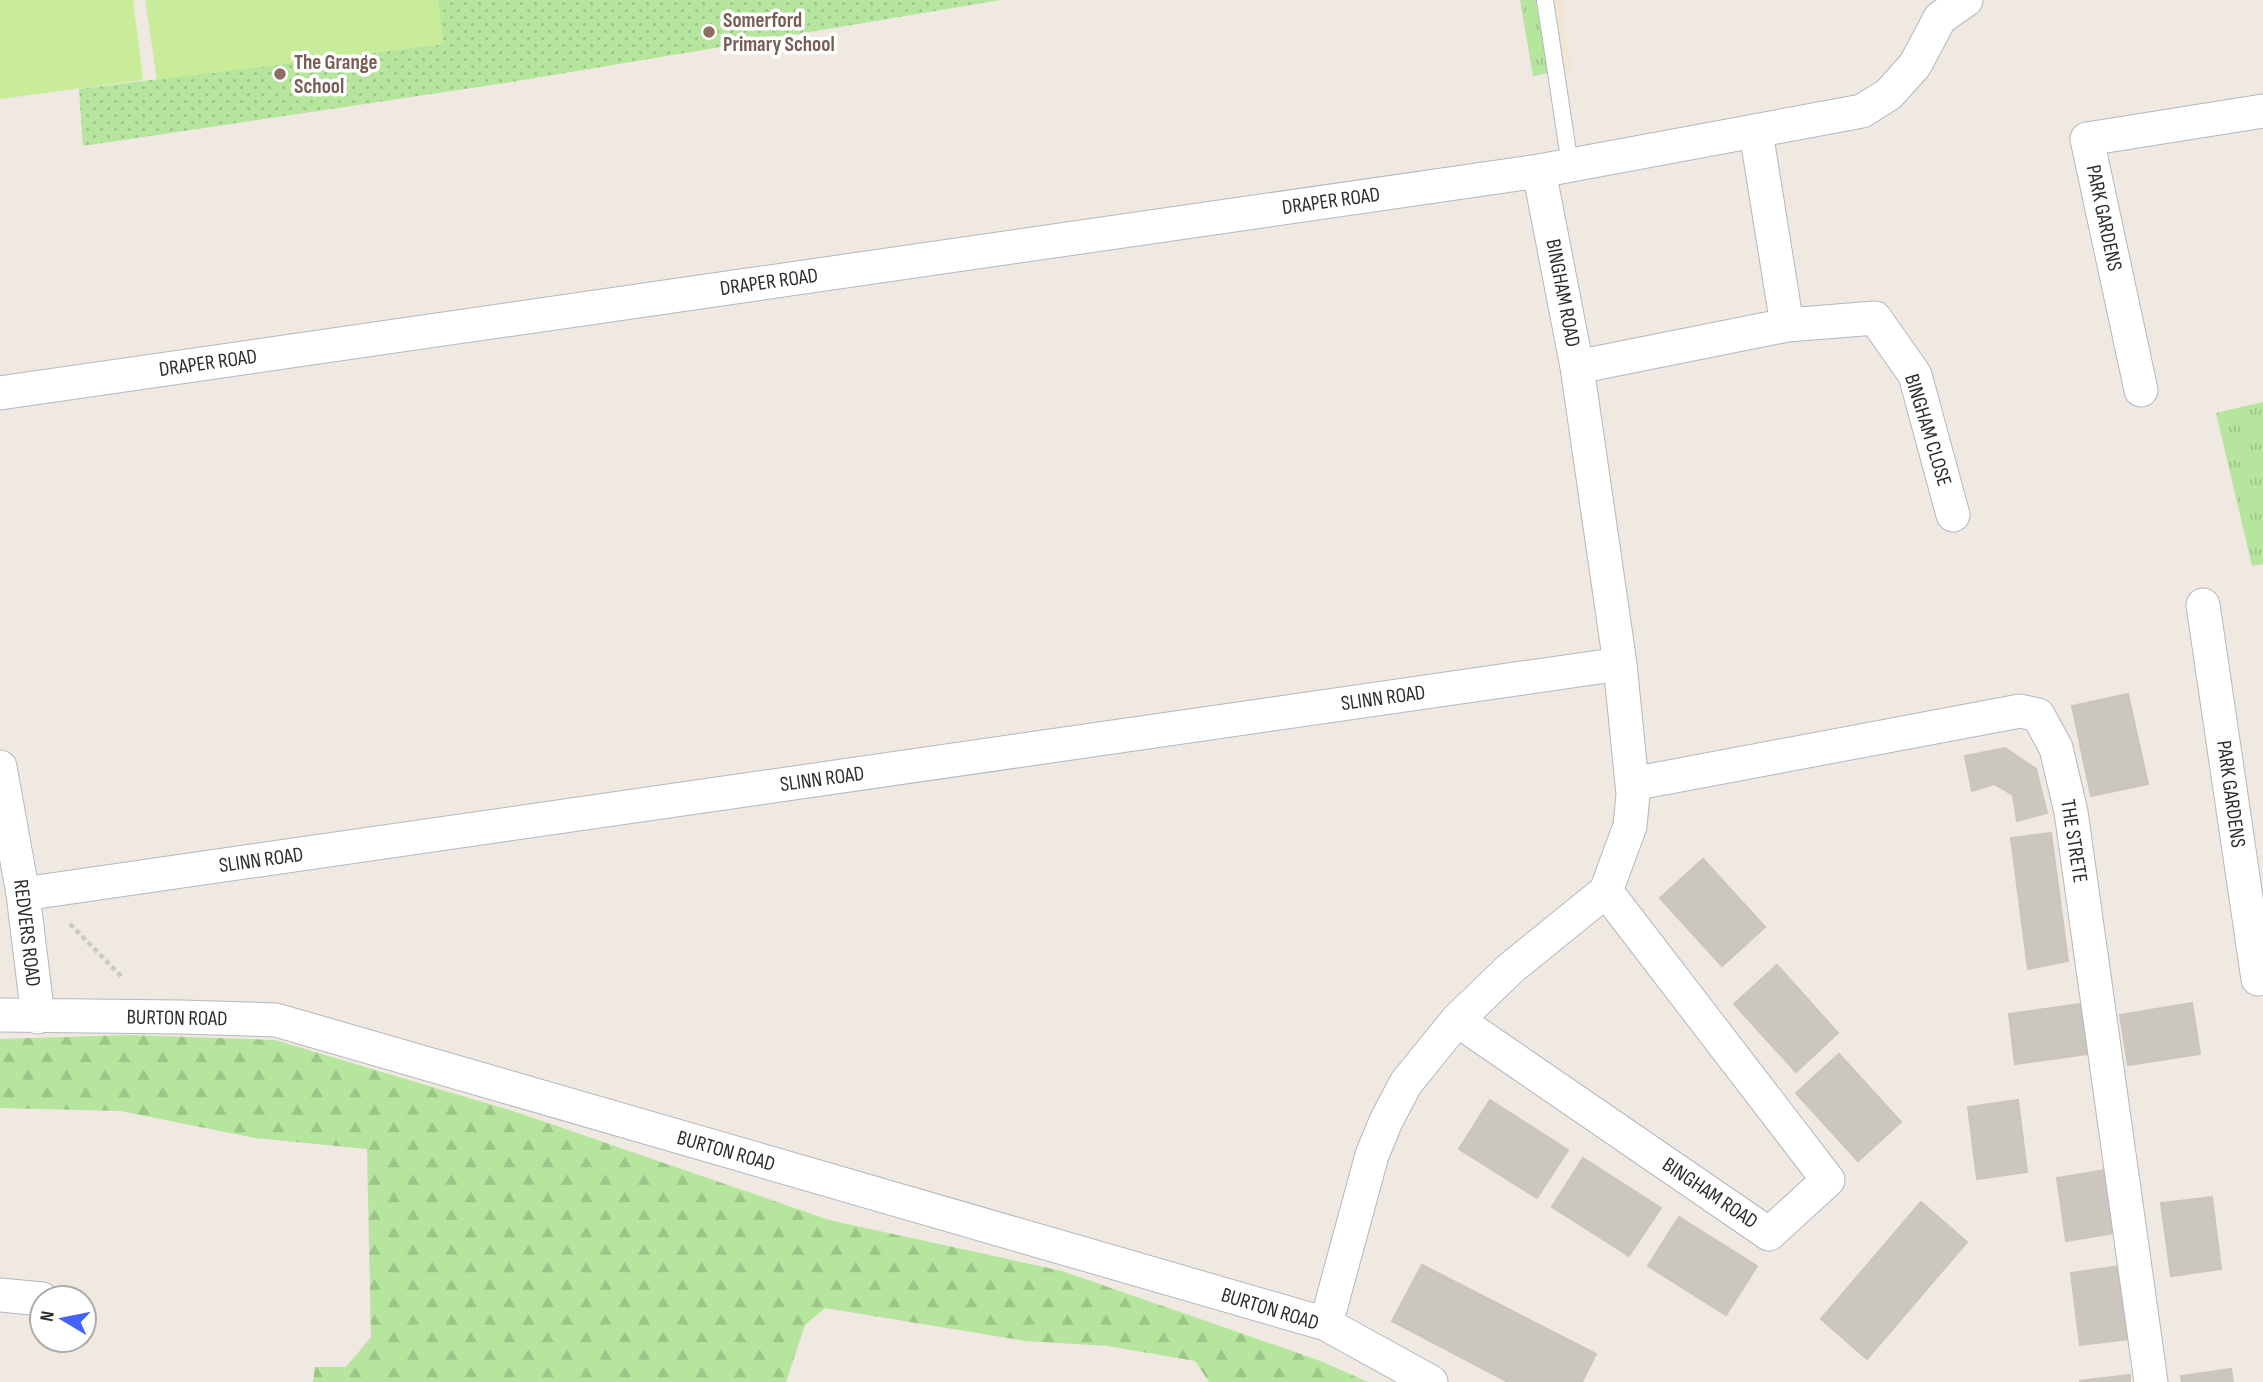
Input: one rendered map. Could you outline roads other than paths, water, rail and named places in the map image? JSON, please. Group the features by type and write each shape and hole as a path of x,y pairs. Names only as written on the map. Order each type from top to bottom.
{"street":[{"path":"1555,168 1861,111 1889,94 1914,65 1940,18 1966,0"},
{"name":"PARK GARDENS","path":"2141,390 2087,139 2263,111"},
{"path":"1577,367 1787,325 1756,132"},
{"name":"BINGHAM ROAD","path":"1458,1020 1769,1234 1828,1180 1606,891 1630,826 1632,785 1620,664 1577,367 1555,168"},
{"name":"DRAPER ROAD","path":"0,393 1555,168"},
{"name":"BINGHAM CLOSE","path":"1787,325 1875,318 1915,375 1953,515"},
{"name":"PARK GARDENS","path":"2203,605 2258,979 2263,978"},
{"name":"SLINN ROAD","path":"23,894 1620,664"},
{"name":"THE STRETE","path":"1632,785 2020,711 2038,715 2056,748 2071,811 2151,1382"},
{"name":"REDVERS ROAD","path":"0,767 23,894 38,1017"},
{"path":"1326,1324 1372,1155 1406,1083 1458,1020 1511,968 1606,891"},
{"name":"BURTON ROAD","path":"0,1015 276,1020 1326,1324 1431,1382"},
{"path":"0,1295 28,1298"}],"lane":[{"path":"1545,0 1555,168"}],"place":[{"name":"Somerford Primary School","path":"709,32"},
{"name":"The Grange School","path":"280,74"}]}
